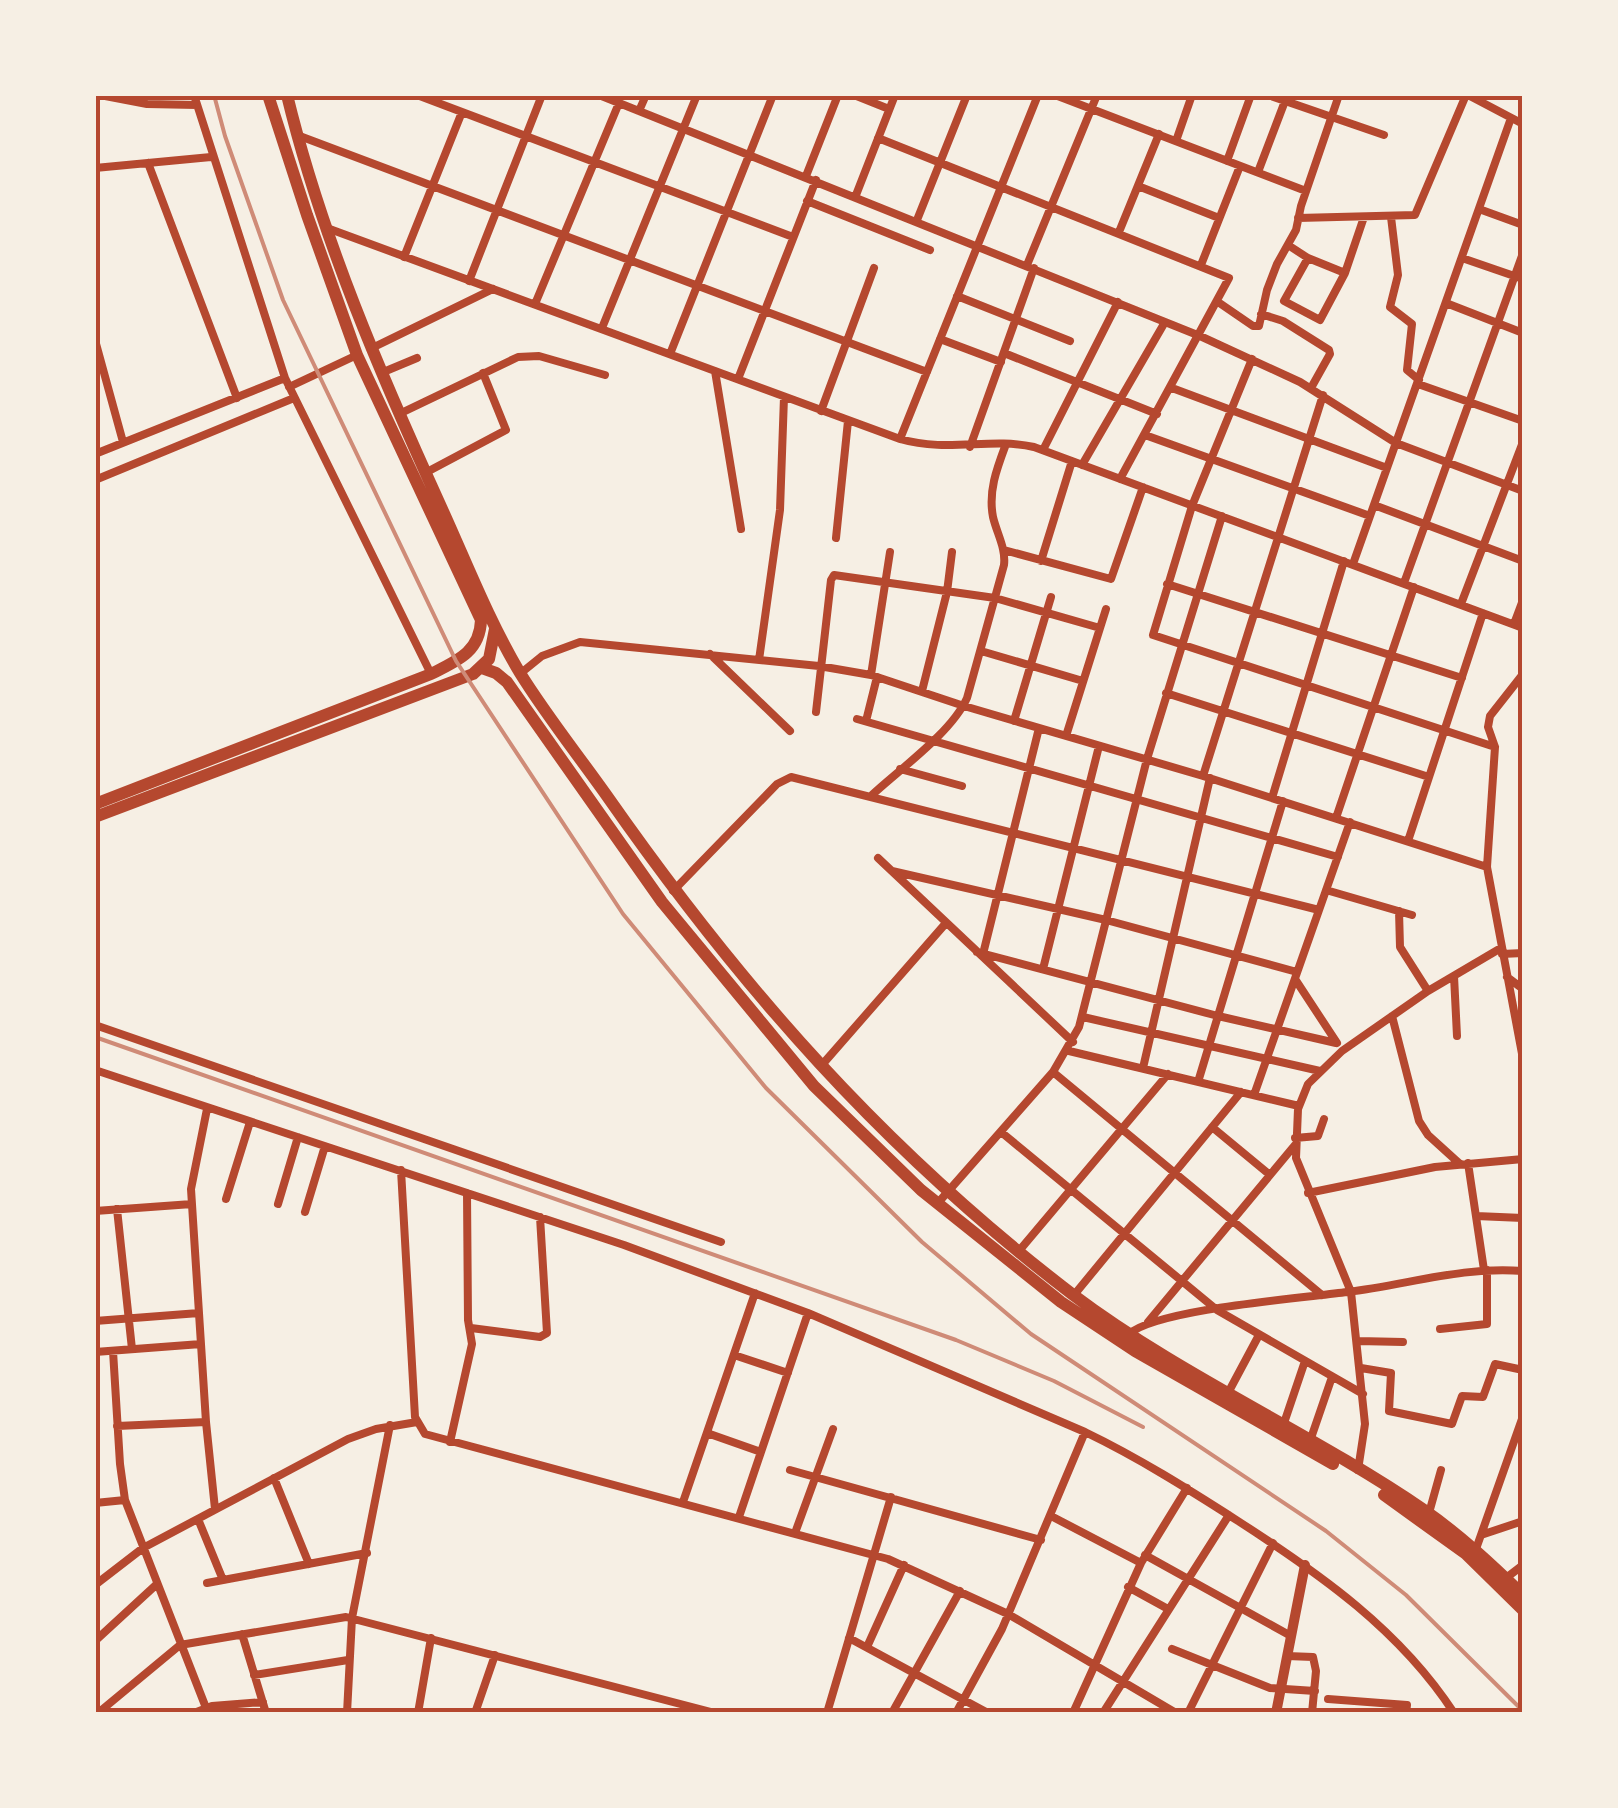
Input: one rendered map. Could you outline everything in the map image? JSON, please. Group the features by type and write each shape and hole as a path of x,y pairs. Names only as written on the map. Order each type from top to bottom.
{"main road":[{"path":"95,804 431,674 467,655 476,645 480,620 357,355 268,95"},
{"path":"288,95 327,228 381,373 495,625 521,673 674,891 788,1032 948,1192 1074,1295 1129,1334 1429,1513 1476,1549 1523,1594"},
{"path":"95,817 466,677 482,668 493,649 495,625"},
{"path":"482,668 496,672 507,682 662,902 814,1086 936,1204 1061,1302 1135,1351 1410,1512 1466,1554 1523,1610"}],"street":[{"path":"100,95 147,104 195,100 287,382 431,674"},
{"path":"417,95 793,238"},
{"path":"468,280 542,95"},
{"path":"601,95 1200,336 1311,388 1396,443 1523,491"},
{"path":"639,111 646,95"},
{"path":"602,328 697,95"},
{"path":"670,354 772,97 759,95"},
{"path":"738,379 807,202 838,95"},
{"path":"854,95 889,109"},
{"path":"856,195 894,95"},
{"path":"916,220 967,95"},
{"path":"900,440 1038,95"},
{"path":"1056,95 1306,191"},
{"path":"970,447 1016,320 1051,206 1097,95"},
{"path":"1176,141 1192,95"},
{"path":"1227,160 1251,95"},
{"path":"1268,95 1384,136"},
{"path":"1218,302 1253,326 1259,326 1271,277 1296,230 1338,95"},
{"path":"1298,218 1411,217 1420,208 1467,95 1523,124"},
{"path":"1258,172 1285,101"},
{"path":"535,304 619,103"},
{"path":"404,257 462,112"},
{"path":"1272,798 1322,633 1370,516 1510,118"},
{"path":"1119,232 1159,134"},
{"path":"297,135 927,372"},
{"path":"878,138 1228,276 1229,281 1200,336 1120,479"},
{"path":"95,168 211,157"},
{"path":"148,163 237,398"},
{"path":"1201,265 1240,166"},
{"path":"1138,186 1219,218"},
{"path":"807,202 930,250"},
{"path":"1479,209 1523,225"},
{"path":"1391,217 1398,274 1390,307 1412,324 1407,370 1418,382 1523,422"},
{"path":"1308,258 1284,301 1317,320 1324,316 1364,218"},
{"path":"327,228 900,440 930,446 1006,444 1043,450 1519,626 1523,600"},
{"path":"1288,245 1308,258 1344,272"},
{"path":"1404,583 1498,323 1519,278 1523,253"},
{"path":"1462,258 1519,278"},
{"path":"822,411 874,268"},
{"path":"372,348 493,289"},
{"path":"957,296 1070,341"},
{"path":"1043,450 1118,302"},
{"path":"1446,303 1523,333"},
{"path":"1261,314 1283,321 1329,350 1311,388"},
{"path":"1040,560 1077,463 1165,322"},
{"path":"940,339 1078,382 1157,414"},
{"path":"95,340 123,442"},
{"path":"95,454 357,355"},
{"path":"398,414 518,357 532,355 605,374"},
{"path":"381,373 416,358"},
{"path":"1252,359 1192,506 1152,632 1181,645 1495,746"},
{"path":"716,370 742,529"},
{"path":"426,472 506,430 483,373"},
{"path":"1172,388 1387,468"},
{"path":"1143,1068 1201,818 1206,777 1323,395"},
{"path":"759,660 780,510 784,397"},
{"path":"95,480 294,398"},
{"path":"836,538 848,421"},
{"path":"1145,435 1370,516"},
{"path":"1461,604 1523,442"},
{"path":"872,795 964,706 1004,565 991,500 1006,444"},
{"path":"1004,550 1108,580 1115,573 1143,487"},
{"path":"1374,505 1523,561"},
{"path":"936,1204 1053,1072 1071,1046 1082,1018 1147,759 1222,516"},
{"path":"890,552 874,676 862,720 1338,857"},
{"path":"922,692 947,592 952,552"},
{"path":"816,712 831,578 836,575 995,598 1100,628"},
{"path":"1168,584 1462,678"},
{"path":"1336,818 1414,587"},
{"path":"1014,720 1051,597"},
{"path":"1066,736 1106,609"},
{"path":"1408,841 1484,613"},
{"path":"521,673 542,656 580,642 820,666 874,676 1488,867"},
{"path":"981,651 1083,681"},
{"path":"710,654 790,732"},
{"path":"1523,674 1512,683 1490,716 1488,727 1495,746 1488,867 1523,1059"},
{"path":"1166,693 1429,777"},
{"path":"980,953 1039,728"},
{"path":"1043,969 1099,746"},
{"path":"900,769 962,786"},
{"path":"674,891 776,784 795,778 1319,910"},
{"path":"1198,1082 1283,801"},
{"path":"1254,1095 1350,822"},
{"path":"878,858 980,953 1071,1046 1299,1106"},
{"path":"892,871 1106,920 1296,975 1339,1047"},
{"path":"1326,890 1412,915"},
{"path":"1398,912 1400,947 1428,992"},
{"path":"820,1066 946,922"},
{"path":"1358,1470 1363,1394 1351,1292 1296,1158 1299,1106 1308,1084 1339,1047 1501,951 1523,953"},
{"path":"980,953 1339,1047"},
{"path":"1454,976 1457,1036"},
{"path":"1507,977 1523,988"},
{"path":"1392,1016 1419,1121 1428,1134 1464,1163 1486,1270 1487,1324 1440,1328"},
{"path":"1082,1018 1320,1071"},
{"path":"95,1025 721,1242"},
{"path":"95,1070 540,1217 808,1312 1085,1432 1187,1488 1336,1587 1404,1650 1454,1713"},
{"path":"1053,1072 1322,1294"},
{"path":"1019,1251 1168,1074"},
{"path":"1074,1295 1241,1092"},
{"path":"206,1109 193,1168 192,1204 206,1422 216,1509"},
{"path":"1129,1334 1148,1322 1295,1142 1318,1136 1324,1119"},
{"path":"226,1199 250,1122"},
{"path":"1212,1127 1270,1174"},
{"path":"1001,1132 1217,1310 1363,1394"},
{"path":"278,1204 298,1137"},
{"path":"304,1212 325,1146"},
{"path":"1308,1193 1464,1163 1523,1159"},
{"path":"401,1170 420,1430 450,1442 740,1517 904,1565 1008,1614 1176,1713"},
{"path":"450,1442 472,1344 468,1320 467,1193"},
{"path":"95,1211 192,1204"},
{"path":"117,1210 132,1349"},
{"path":"1476,1216 1523,1218"},
{"path":"471,1328 547,1334 540,1217"},
{"path":"1148,1322 1456,1272 1523,1271"},
{"path":"682,1502 756,1293"},
{"path":"740,1517 808,1312"},
{"path":"95,1321 199,1313"},
{"path":"1228,1393 1259,1335"},
{"path":"95,1341 95,1352 202,1344"},
{"path":"1358,1341 1403,1342"},
{"path":"113,1351 126,1500 207,1710"},
{"path":"734,1354 788,1373"},
{"path":"1282,1426 1305,1361"},
{"path":"1361,1368 1391,1372 1389,1411 1452,1424 1462,1396 1483,1398 1495,1364 1523,1370"},
{"path":"1310,1441 1332,1376"},
{"path":"1476,1549 1523,1418"},
{"path":"117,1426 206,1422"},
{"path":"95,1585 143,1548 348,1439 390,1425 417,1422"},
{"path":"347,1713 352,1618 390,1425"},
{"path":"795,1533 833,1429"},
{"path":"956,1713 1008,1614 1085,1432"},
{"path":"707,1433 761,1452"},
{"path":"790,1470 1040,1540"},
{"path":"1429,1513 1441,1470"},
{"path":"274,1478 309,1564"},
{"path":"1073,1713 1128,1587 1187,1488"},
{"path":"827,1713 890,1497"},
{"path":"95,1504 126,1500"},
{"path":"1103,1713 1230,1515"},
{"path":"1051,1516 1188,1579 1291,1636"},
{"path":"198,1519 223,1580"},
{"path":"1481,1535 1523,1521"},
{"path":"1188,1713 1273,1543"},
{"path":"208,1583 366,1553"},
{"path":"867,1647 904,1565"},
{"path":"1276,1713 1306,1565"},
{"path":"1506,1578 1523,1565"},
{"path":"95,1641 157,1584"},
{"path":"1128,1587 1168,1609"},
{"path":"892,1713 960,1592"},
{"path":"98,1713 180,1644 352,1618 715,1713"},
{"path":"242,1634 266,1713"},
{"path":"418,1713 431,1638"},
{"path":"849,1638 988,1713"},
{"path":"1172,1649 1280,1691 1315,1691"},
{"path":"476,1713 495,1656"},
{"path":"1287,1656 1314,1657 1312,1713"},
{"path":"254,1675 348,1660"},
{"path":"1328,1699 1371,1709 1407,1709"},
{"path":"194,1713 263,1702"}],"railway":[{"path":"214,95 283,300 456,661 623,914 766,1088 922,1242 1031,1334 1326,1531 1406,1595 1523,1711"},
{"path":"95,1037 956,1340 1054,1381 1143,1427"}]}
